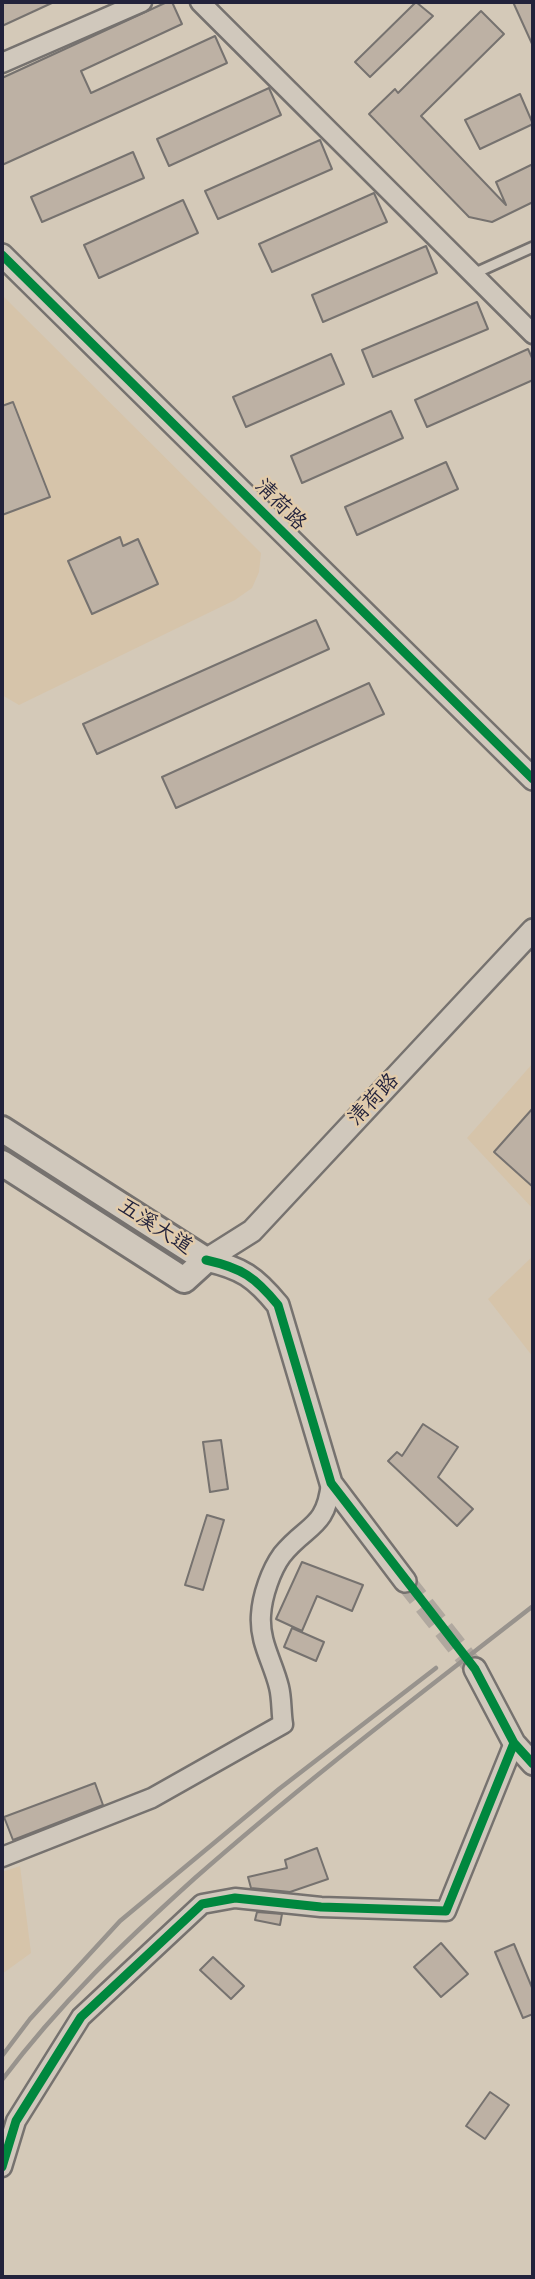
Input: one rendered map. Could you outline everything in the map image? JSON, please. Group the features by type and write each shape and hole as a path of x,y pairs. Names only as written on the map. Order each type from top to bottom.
{"main road":[{"name":"五溪大道","path":"2,1129 206,1260 184,1280 2,1163"}],"street":[{"path":"2,63 142,2"},
{"path":"200,2 533,334"},
{"name":"清荷路","path":"2,255 533,779"},
{"name":"清荷路","path":"206,1260 252,1231 533,930"},
{"path":"206,1260 237,1267 262,1285 278,1305 331,1483 405,1581"},
{"path":"2,1857 152,1798 283,1724 279,1688 262,1642 261,1614 268,1584 282,1555 310,1531 328,1507 331,1483"},
{"path":"475,1669 514,1743 533,1764"},
{"path":"2,2167 16,2121 81,2017 202,1904 216,1899 235,1898 321,1907 446,1911 514,1743"}],"lane":[{"path":"473,274 533,247"}],"shaded area":[{"path":"2,295 261,553 259,572 252,588 235,600 19,705 2,695"},
{"path":"533,1063 533,1209 467,1138"},
{"path":"533,1256 533,1357 488,1299"},
{"path":"20,1866 31,1953 2,1974 2,1872"}],"building":[{"path":"2,2 54,2 2,26"},
{"path":"172,2 182,24 81,71 91,93 215,36 227,63 2,165 2,78"},
{"path":"416,2 433,16 370,77 355,62"},
{"path":"513,2 533,2 533,46"},
{"path":"481,11 504,34 421,116 506,205 496,182 533,164 533,202 492,222 469,217 369,114 395,89 398,93"},
{"path":"269,88 281,115 169,166 157,139"},
{"path":"520,94 533,124 480,149 465,120"},
{"path":"320,140 332,169 218,219 205,191"},
{"path":"133,152 144,178 42,222 31,197"},
{"path":"374,193 387,222 272,272 259,244"},
{"path":"183,200 198,233 99,278 84,245"},
{"path":"426,246 437,273 323,322 312,295"},
{"path":"477,302 488,329 373,377 362,350"},
{"path":"528,349 533,360 533,380 427,427 415,400"},
{"path":"331,354 344,384 246,427 233,397"},
{"path":"13,402 50,497 2,515 2,406"},
{"path":"391,411 403,438 302,483 291,456"},
{"path":"446,462 458,489 357,535 345,507"},
{"path":"120,537 123,546 138,539 158,584 92,614 68,561"},
{"path":"316,620 329,649 97,754 83,724"},
{"path":"369,683 384,714 176,808 162,777"},
{"path":"533,1108 533,1187 494,1152"},
{"path":"423,1424 458,1447 438,1477 473,1509 457,1526 388,1461 397,1452 402,1456"},
{"path":"221,1440 228,1489 210,1492 203,1442"},
{"path":"207,1515 224,1520 203,1590 185,1585"},
{"path":"302,1562 363,1585 352,1611 317,1596 302,1631 276,1619"},
{"path":"292,1628 324,1642 316,1661 284,1647"},
{"path":"95,1783 103,1805 13,1840 4,1817"},
{"path":"317,1848 328,1879 290,1892 251,1888 248,1877 287,1868 285,1860"},
{"path":"257,1912 282,1914 280,1925 255,1920"},
{"path":"441,1943 468,1974 441,1997 414,1967"},
{"path":"514,1944 533,1990 533,2014 523,2018 495,1952"},
{"path":"213,1957 244,1986 231,1999 200,1970"},
{"path":"490,2092 509,2105 485,2139 466,2126"}],"tunnel":[{"path":"405,1581 475,1669"}],"railway":[{"path":"2,2080 94,1974 195,1878 320,1773 533,1606"},
{"path":"2,2056 30,2019 120,1921 279,1789 436,1668"}],"cycle path":[{"path":"2,255 533,779"},
{"path":"206,1260 239,1270 262,1287 278,1305 331,1483 475,1669 514,1743 533,1764"},
{"path":"2,2167 16,2121 81,2017 202,1904 235,1898 321,1907 446,1911 514,1743"}]}
